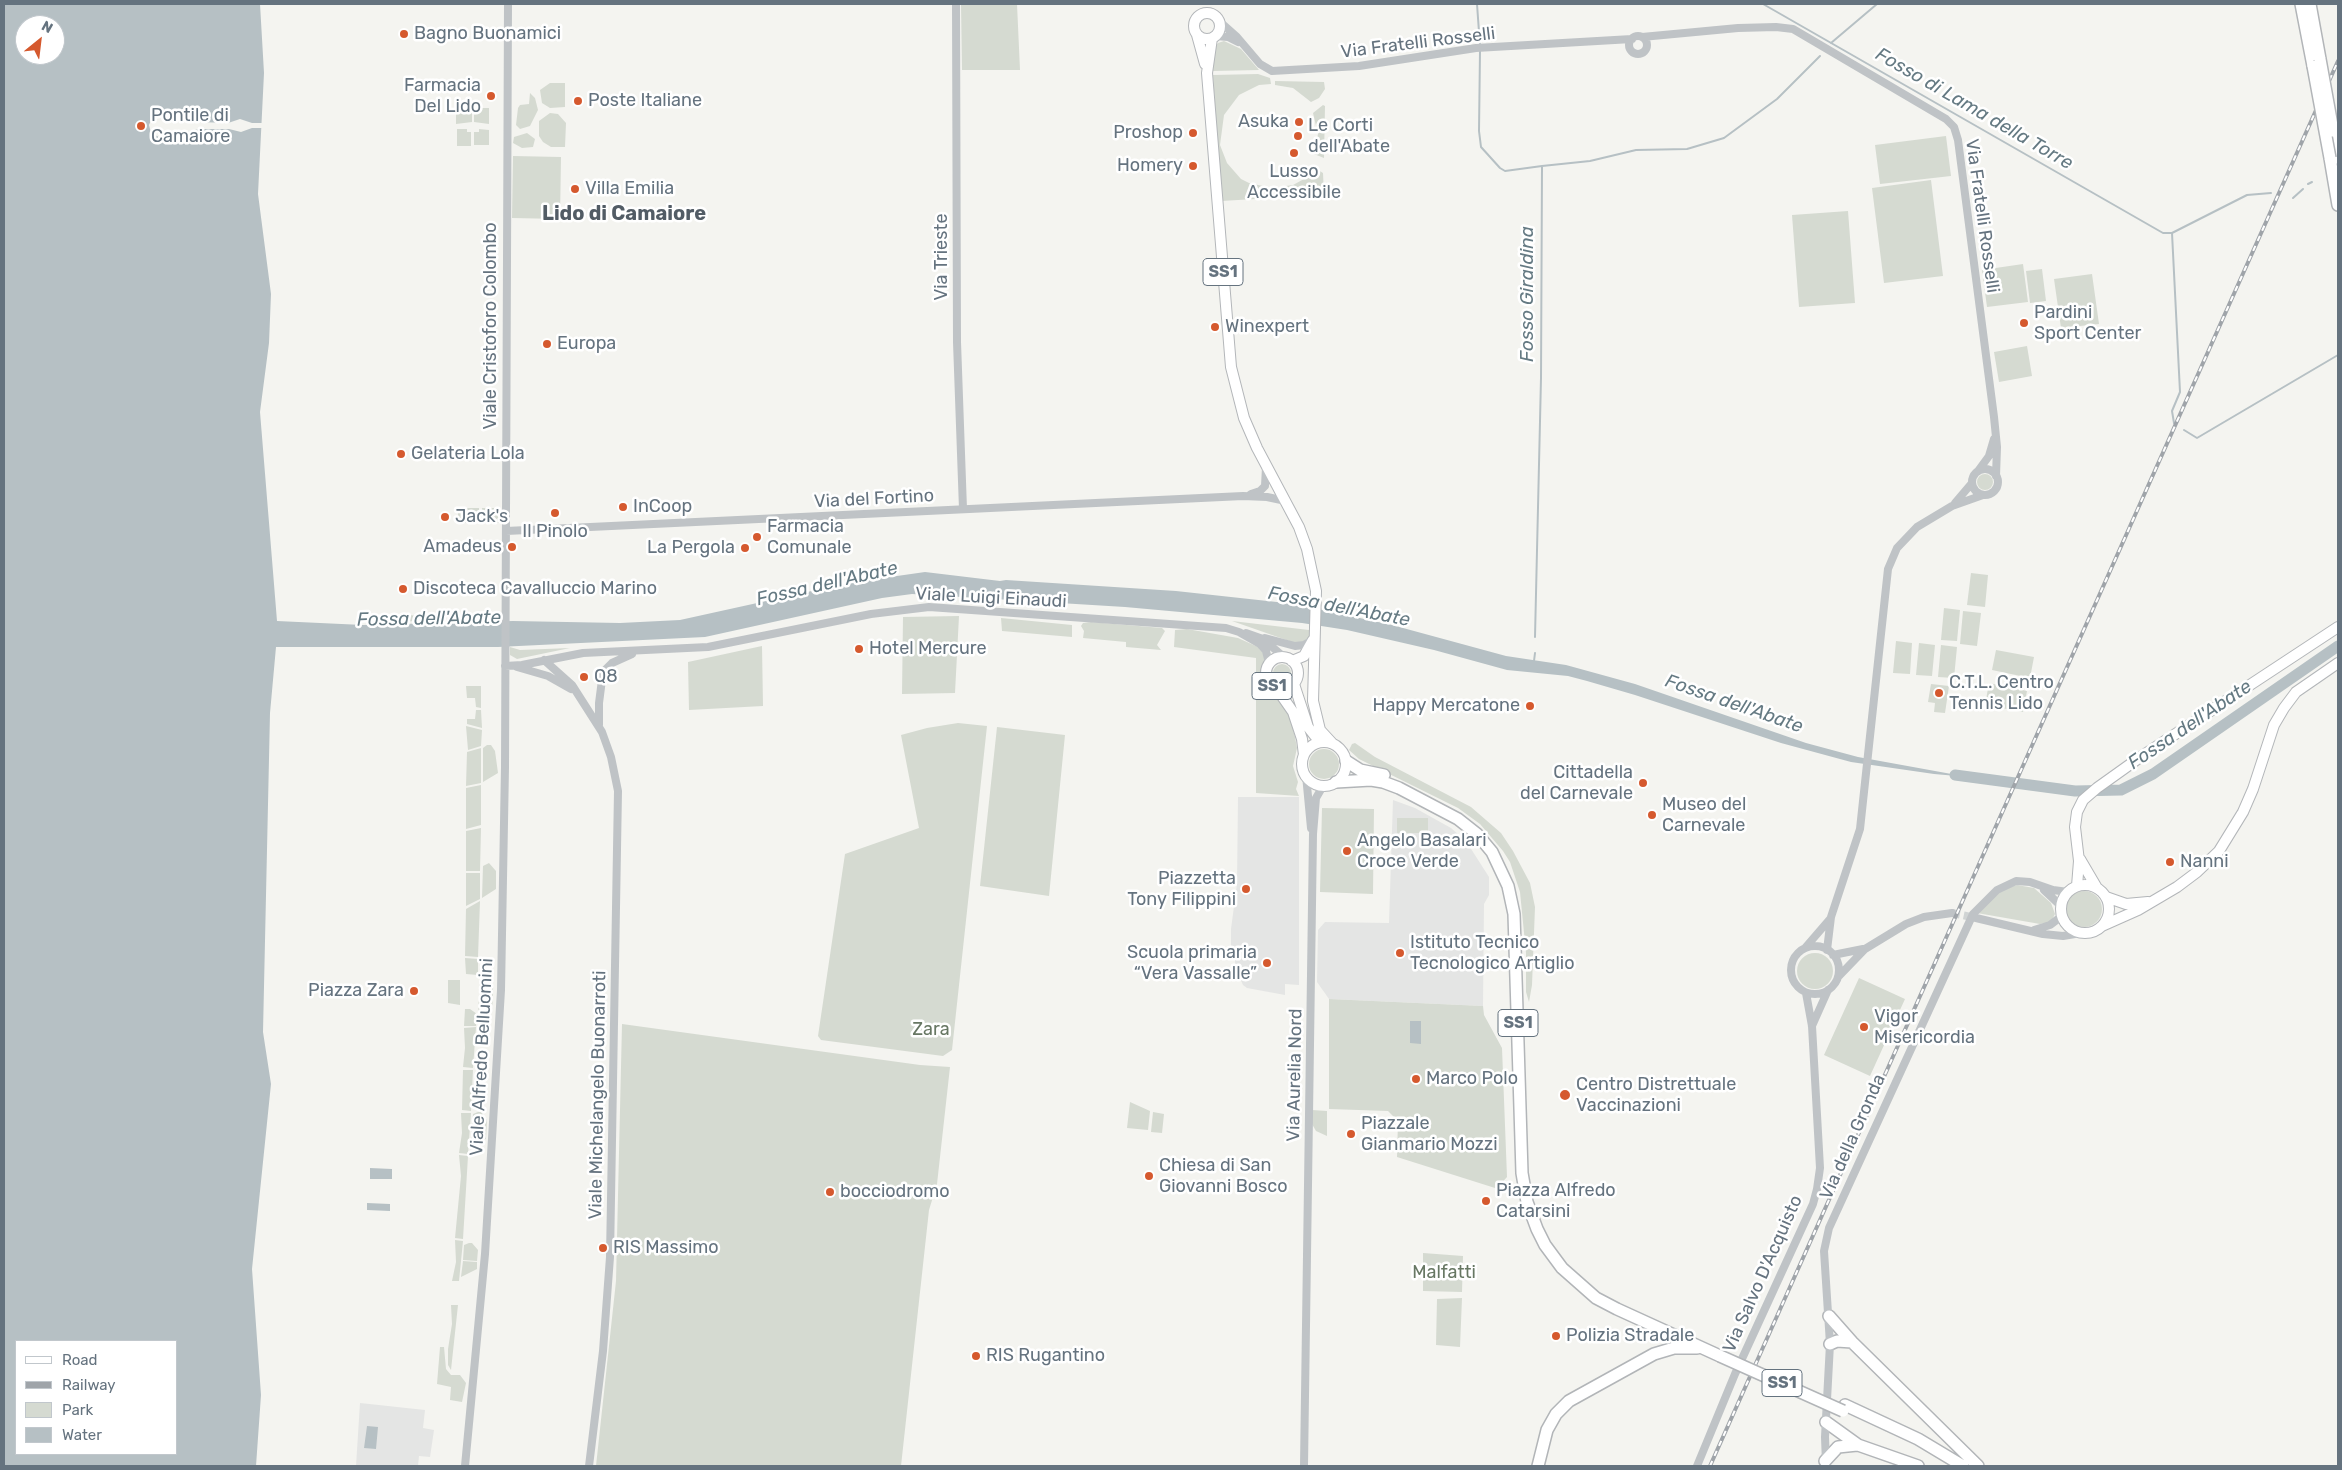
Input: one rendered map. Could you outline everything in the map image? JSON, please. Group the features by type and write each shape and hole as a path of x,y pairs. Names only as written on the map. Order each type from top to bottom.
{"highway":[{"path":"2301,4 2333,131 2338,205"},
{"path":"2310,4 2316,62 2334,158"},
{"name":"SS1","path":"1346,762 1360,770 1400,781 1457,810 1484,832 1504,859 1514,884 1520,915 1528,1165 1536,1212 1550,1241 1580,1278 1602,1294 1645,1319"},
{"name":"SS1","path":"1336,782 1380,781 1406,791 1463,822 1482,838 1497,860 1508,886 1514,914 1522,1173 1526,1196 1532,1218 1545,1245 1575,1282 1608,1305 1645,1319 1918,1439 1963,1466"},
{"path":"1829,1316 1852,1342 1978,1466"},
{"name":"SS1","path":"1668,1329 1703,1348 1722,1353"},
{"path":"1830,1344 1837,1341 1852,1342"},
{"path":"1538,1466 1546,1430 1556,1414 1569,1401 1654,1354 1674,1348 1703,1348"},
{"name":"SS1","path":"1844,1408 1952,1466"},
{"path":"1826,1422 1858,1445 1918,1466"},
{"path":"1826,1464 1838,1447 1858,1445"}],"main road":[{"name":"SS1","path":"1199,4 1194,26 1207,72 1231,367 1244,418 1266,465 1304,537 1314,575 1316,601 1315,635"},
{"path":"1206,4 1216,17"},
{"path":"1197,17 1204,13 1216,17"},
{"name":"SS1","path":"1207,72 1214,37 1220,29 1216,17"},
{"path":"1197,35 1204,39 1214,37"},
{"path":"2077,886 2079,856 2075,827 2077,812 2083,800 2096,788 2338,627"},
{"path":"1313,701 1292,663 1304,656 1315,635"},
{"path":"1304,755 1313,745 1328,742 1320,730 1313,701 1315,635"},
{"name":"SS1","path":"1276,658 1292,663 1298,676 1294,684 1285,689 1271,685 1266,676 1269,664 1276,658"},
{"path":"2097,888 2077,886 2068,892 2061,911 2069,927 2081,933 2093,932 2130,914 2188,879 2219,851 2243,812 2253,789 2274,725 2284,708 2296,692 2338,663"},
{"name":"SS1","path":"1294,684 1309,730 1340,748 1346,762"},
{"path":"1277,688 1293,712 1302,739 1304,755 1302,765 1306,775 1314,783 1323,786"},
{"path":"1336,782 1344,773 1346,762"},
{"name":"SS1","path":"1323,786 1336,782"},
{"path":"2079,856 2086,872 2106,897 2126,904 2151,902"},
{"path":"2102,926 2109,909 2106,897"}],"street":[{"name":"Viale Cristoforo Colombo","path":"505,648 508,4"},
{"name":"Via Trieste","path":"956,4 957,334 963,509"},
{"name":"Via Fratelli Rosselli","path":"1216,17 1264,67 1276,71 1359,66 1487,47 1604,42 1636,37 1776,26 1793,29 1946,119 1954,127 1959,148 1995,432 1996,476"},
{"name":"Via Fratelli Rosselli","path":"1632,51 1639,54 1647,46 1678,35"},
{"name":"Via Fratelli Rosselli","path":"1214,37 1232,39 1246,48"},
{"path":"1642,37 1647,46"},
{"path":"1632,39 1630,44 1632,51"},
{"path":"1604,42 1632,51"},
{"name":"Via Fratelli Rosselli","path":"1978,472 1989,456 1995,432"},
{"path":"1263,488 1267,479 1266,465"},
{"path":"1838,977 1837,961 1830,952 1831,917 1857,841 1865,791 1888,570 1897,548 1908,536 1926,521 1952,506 1990,494 1995,490 1996,476 1986,470 1978,472 1972,483 1952,506"},
{"path":"1972,483 1975,491 1983,495"},
{"name":"Via del Fortino","path":"1243,496 1263,488 1277,486"},
{"path":"1267,496 1277,486"},
{"name":"Via del Fortino","path":"506,531 1243,496 1267,496 1286,501"},
{"name":"Viale Luigi Einaudi","path":"508,666 583,653 708,647 880,613 924,607 1226,628 1297,646 1307,644 1315,635"},
{"name":"Viale Luigi Einaudi","path":"1239,632 1263,647 1269,664"},
{"name":"Viale Luigi Einaudi","path":"1263,638 1292,663"},
{"name":"Viale Alfredo Belluomini","path":"464,1466 484,1262 501,990 508,666 505,648"},
{"name":"Viale Michelangelo Buonarroti","path":"599,727 599,692 604,670 615,660 642,651"},
{"name":"Viale Michelangelo Buonarroti","path":"544,660 565,678 578,694 599,727 612,757 618,791 610,1262 590,1466"},
{"name":"Viale Michelangelo Buonarroti","path":"508,666 548,676 578,694"},
{"name":"Via Aurelia Nord","path":"1306,775 1309,816 1313,834"},
{"name":"Via Aurelia Nord","path":"1304,1466 1313,834 1316,798 1323,786"},
{"name":"Via della Gronda","path":"1826,1464 1830,1344 1824,1251 1829,1228 1967,924 1978,907 2008,883 2024,880 2053,890 2068,892"},
{"path":"2032,930 2044,928 2061,911 2039,885"},
{"path":"1831,917 1794,958 1790,970 1795,984 1806,993 1817,994 1828,990 1865,949 1917,919 1952,913"},
{"path":"1976,918 2043,934 2063,936 2081,933"},
{"path":"1804,948 1812,946 1830,952 1865,949"},
{"name":"Via Salvo D'Acquisto","path":"1812,1026 1828,990"},
{"name":"Via Salvo D'Acquisto","path":"1696,1466 1734,1374 1815,1196 1820,1168 1812,1026 1806,993"}],"shaded area":[{"path":"1238,797 1299,797 1299,985 1285,984 1285,995 1247,988 1243,985 1235,967 1235,957 1231,957 1231,929 1237,884"},
{"name":"Istituto Tecnico Tecnologico Artiglio","path":"1393,800 1415,808 1451,828 1466,841 1489,877 1489,895 1484,904 1483,1006 1329,999 1317,982 1318,930 1325,922 1389,923"},
{"path":"360,1403 425,1410 423,1428 434,1430 430,1457 419,1456 418,1466 356,1466"}],"green space":[{"path":"961,4 1017,4 1020,70 962,70"},
{"path":"1224,41 1241,49 1259,70 1213,71 1215,47 1218,43"},
{"path":"1258,74 1270,78 1271,84 1259,85 1239,95 1224,115 1220,145 1227,163 1241,179 1249,183 1272,188 1293,185 1304,179 1315,168 1323,173 1324,195 1221,201 1213,75"},
{"path":"1275,81 1324,82 1325,89 1319,98 1311,102 1293,88 1275,85"},
{"path":"550,83 565,83 565,107 550,108 542,103 540,90"},
{"path":"530,93 535,98 538,110 530,126 520,129 516,125 518,108 520,105 529,104"},
{"path":"1323,105 1325,106 1324,158 1314,154 1318,134 1313,113"},
{"path":"456,108 472,108 472,122 456,124"},
{"path":"474,108 489,108 489,124 474,122"},
{"path":"550,113 558,114 566,123 565,147 551,147 543,142 539,136 539,121"},
{"path":"457,129 467,129 467,132 471,132 471,146 457,146"},
{"path":"479,129 489,130 489,145 474,145 474,132 479,132"},
{"path":"527,133 535,139 533,147 522,148 513,143 514,137"},
{"path":"1946,136 1951,176 1880,184 1875,145"},
{"path":"513,156 561,157 560,219 512,218"},
{"path":"1931,180 1943,276 1884,283 1872,188"},
{"path":"1848,211 1855,303 1799,307 1792,215"},
{"path":"2023,264 2028,302 1987,307 1982,270"},
{"path":"2042,269 2046,301 2030,303 2026,271"},
{"path":"2092,274 2099,324 2061,328 2054,279"},
{"path":"2027,346 2032,376 1999,382 1994,352"},
{"path":"1985,474 1991,476 1993,482 1991,488 1985,490 1979,488 1977,482 1979,476"},
{"path":"458,508 479,508 479,523 458,523"},
{"path":"482,508 494,508 494,513 500,513 500,523 481,523"},
{"path":"1971,573 1988,575 1985,607 1967,605"},
{"path":"1944,608 1960,610 1957,641 1941,640"},
{"path":"1963,611 1981,613 1977,646 1960,644"},
{"path":"404,615 430,616 432,622 404,621"},
{"path":"959,616 955,693 902,694 903,617"},
{"path":"1001,618 1072,625 1072,637 1002,631"},
{"path":"1232,621 1309,630 1311,636 1303,642 1292,642"},
{"path":"1091,622 1162,628 1165,631 1157,645 1161,650 1126,647 1126,642 1083,638 1084,631 1081,626 1083,623"},
{"path":"1187,629 1238,638 1258,647 1263,653 1265,661 1261,672 1263,680 1288,709 1297,748 1293,766 1298,782 1296,789 1299,796 1256,793 1256,658 1174,647 1175,630"},
{"path":"1896,641 1912,643 1910,674 1893,673"},
{"path":"1919,643 1935,645 1932,676 1916,675"},
{"path":"1941,645 1957,647 1954,678 1938,677"},
{"path":"762,646 763,706 689,710 688,662"},
{"path":"510,647 520,650 570,648 517,659 510,655"},
{"path":"1996,650 2034,657 2030,678 1992,670"},
{"path":"1282,664 1288,667 1291,673 1288,679 1282,682 1276,679 1273,673 1276,667"},
{"path":"1989,683 2027,691 2023,712 1985,705"},
{"name":"C.T.L. Centro Tennis Lido","path":"1931,684 1949,686 1945,713 1934,712 1935,703 1928,702"},
{"path":"466,686 481,686 481,708 476,707 475,698 467,698"},
{"path":"476,710 481,710 482,728 467,724 467,719 475,719"},
{"name":"Zara","path":"958,723 987,726 952,1050 943,1056 821,1040 818,1036 845,854 919,828 901,735"},
{"path":"466,726 482,730 481,746 468,750"},
{"path":"997,727 1065,735 1049,896 980,886"},
{"path":"1355,743 1375,757 1471,807 1501,833 1530,883 1535,907 1532,985 1529,1002 1526,992 1526,953 1520,892 1510,862 1503,851 1480,824 1458,808 1359,759 1349,750 1352,744"},
{"path":"491,745 495,751 498,773 483,782 483,748"},
{"path":"481,748 481,783 466,786 467,752"},
{"path":"1324,749 1335,753 1339,764 1335,775 1324,779 1313,775 1309,764 1313,753"},
{"path":"481,785 481,825 466,829 466,788"},
{"name":"Angelo Basalari Croce Verde","path":"1322,808 1374,809 1373,894 1320,892"},
{"path":"1397,818 1428,818 1428,833 1397,833"},
{"path":"481,828 480,871 466,871 466,831"},
{"path":"489,863 496,871 496,889 482,898 483,866"},
{"path":"466,873 480,873 480,899 466,906"},
{"path":"2017,885 2034,888 2051,903 2055,914 2051,922 2040,924 1977,913 2002,889"},
{"path":"2084,891 2096,897 2102,909 2096,921 2084,927 2072,921 2066,909 2072,897"},
{"path":"480,901 478,957 465,956 466,909"},
{"path":"1815,953 1827,959 1833,971 1827,983 1815,989 1803,983 1797,971 1803,959"},
{"path":"465,958 478,959 478,975 466,974"},
{"name":"Vigor Misericordia","path":"1859,978 1905,999 1870,1076 1824,1055"},
{"path":"448,980 460,980 460,1005 448,1003"},
{"path":"482,980 493,987 493,996 479,993"},
{"path":"479,996 493,999 492,1007 478,1014"},
{"name":"Marco Polo","path":"1329,999 1483,1006 1484,1015 1502,1048 1507,1177 1499,1186 1495,1188 1397,1157 1398,1121 1388,1111 1329,1109"},
{"path":"465,1009 470,1009 477,1014 476,1026 464,1026"},
{"path":"622,1024 920,1065 950,1067 937,1184 929,1210 901,1466 596,1466 616,1281"},
{"path":"476,1027 473,1068 463,1067 465,1048 464,1028"},
{"path":"463,1070 473,1070 471,1111 462,1110"},
{"path":"1130,1102 1150,1111 1148,1130 1127,1128"},
{"path":"1312,1110 1327,1111 1327,1136 1316,1131 1312,1124"},
{"path":"481,1112 487,1120 486,1139 471,1145 473,1114"},
{"path":"1153,1112 1164,1114 1162,1133 1151,1132"},
{"path":"461,1113 471,1113 468,1154 459,1153 462,1133"},
{"path":"459,1155 468,1156 463,1239 455,1238 461,1176"},
{"path":"455,1240 463,1241 459,1281 452,1281 456,1262"},
{"path":"472,1243 478,1250 477,1261 463,1260 464,1245"},
{"name":"Malfatti","path":"1423,1253 1463,1256 1462,1292 1423,1291"},
{"path":"463,1261 477,1262 477,1269 461,1277"},
{"path":"1462,1298 1460,1347 1436,1345 1437,1299"},
{"path":"451,1305 458,1305 451,1370 448,1365 448,1349 452,1324"},
{"path":"440,1347 444,1347 446,1369 451,1375 460,1375 466,1383 462,1402 450,1400 451,1387 437,1384"}],"water":[{"path":"4,4 260,4 264,73 258,194 271,294 269,343 260,412 277,621 363,625 513,621 620,623 680,620 848,583 925,572 1000,581 1176,591 1295,604 1392,625 1506,656 1566,665 1635,684 1806,743 1858,757 1968,777 1851,762 1781,743 1635,695 1568,676 1507,670 1434,650 1347,630 1302,623 1125,607 912,594 882,598 705,637 498,647 276,647 270,713 263,1032 271,1084 252,1269 261,1395 256,1466 4,1466"},
{"path":"1410,1021 1421,1021 1421,1044 1410,1043"},
{"path":"370,1168 392,1169 392,1179 370,1179"},
{"path":"367,1203 390,1204 390,1211 367,1210"},
{"path":"367,1426 378,1427 376,1449 364,1448"}],"pier":[{"path":"158,114 199,122 228,123 240,119 252,123 265,123 265,128 252,128 241,132 229,129 200,129 159,137 151,133 149,125 152,118"}],"waterway":[{"name":"Fosso Giraldina","path":"1477,4 1480,46"},
{"name":"Fosso di Lama della Torre","path":"1763,4 2163,233 2172,233 2247,195 2271,193"},
{"path":"1831,43 1877,4"},
{"name":"Fosso Giraldina","path":"1480,51 1479,131 1481,147 1505,171 1542,166 1541,378 1535,637"},
{"path":"1542,166 1590,161 1636,150 1687,149 1724,138 1777,99 1820,56"},
{"path":"2308,184 2312,182"},
{"path":"2293,198 2303,189"},
{"path":"2172,233 2180,392 2172,411 2174,423"},
{"path":"2184,430 2197,438 2338,355"},
{"name":"Fossa dell'Abate","path":"1955,775 2075,791 2121,790 2153,774 2338,646"},
{"name":"Fosso Giraldina","path":"1534,661 1535,653"}],"tunnel":[{"path":"1952,913 1976,918"}],"railway":[{"path":"1710,1466 2338,61"}],"place":[{"name":"Bagno Buonamici","path":"404,34"},
{"name":"Farmacia Del Lido","path":"491,96"},
{"name":"Poste Italiane","path":"578,101"},
{"name":"Asuka","path":"1299,122"},
{"name":"Pontile di Camaiore","path":"141,126"},
{"name":"Proshop","path":"1193,133"},
{"name":"Le Corti dell'Abate","path":"1298,136"},
{"name":"Lusso Accessibile","path":"1294,153"},
{"name":"Homery","path":"1193,166"},
{"name":"Villa Emilia","path":"575,189"},
{"name":"Pardini Sport Center","path":"2024,323"},
{"name":"Winexpert","path":"1215,327"},
{"name":"Europa","path":"547,344"},
{"name":"Gelateria Lola","path":"401,454"},
{"name":"InCoop","path":"623,507"},
{"name":"Il Pinolo","path":"555,513"},
{"name":"Jack's","path":"445,517"},
{"name":"Farmacia Comunale","path":"757,537"},
{"name":"Amadeus","path":"512,547"},
{"name":"La Pergola","path":"745,548"},
{"name":"Discoteca Cavalluccio Marino","path":"403,589"},
{"name":"Hotel Mercure","path":"859,649"},
{"name":"Q8","path":"584,677"},
{"name":"C.T.L. Centro Tennis Lido","path":"1939,693"},
{"name":"Happy Mercatone","path":"1530,706"},
{"name":"Cittadella del Carnevale","path":"1643,783"},
{"name":"Museo del Carnevale","path":"1652,815"},
{"name":"Angelo Basalari Croce Verde","path":"1347,851"},
{"name":"Nanni","path":"2170,862"},
{"name":"Piazzetta Tony Filippini","path":"1246,889"},
{"name":"Istituto Tecnico Tecnologico Artiglio","path":"1400,953"},
{"name":"Scuola primaria “Vera Vassalle”","path":"1267,963"},
{"name":"Piazza Zara","path":"414,991"},
{"name":"Vigor Misericordia","path":"1864,1027"},
{"name":"Marco Polo","path":"1416,1079"},
{"name":"Centro Distrettuale Vaccinazioni","path":"1565,1095"},
{"name":"Piazzale Gianmario Mozzi","path":"1351,1134"},
{"name":"Chiesa di San Giovanni Bosco","path":"1149,1176"},
{"name":"bocciodromo","path":"830,1192"},
{"name":"Piazza Alfredo Catarsini","path":"1486,1201"},
{"name":"RIS Massimo","path":"603,1248"},
{"name":"Polizia Stradale","path":"1556,1336"},
{"name":"RIS Rugantino","path":"976,1356"}],"district":[{"name":"Lido di Camaiore","path":"624,214"}]}
